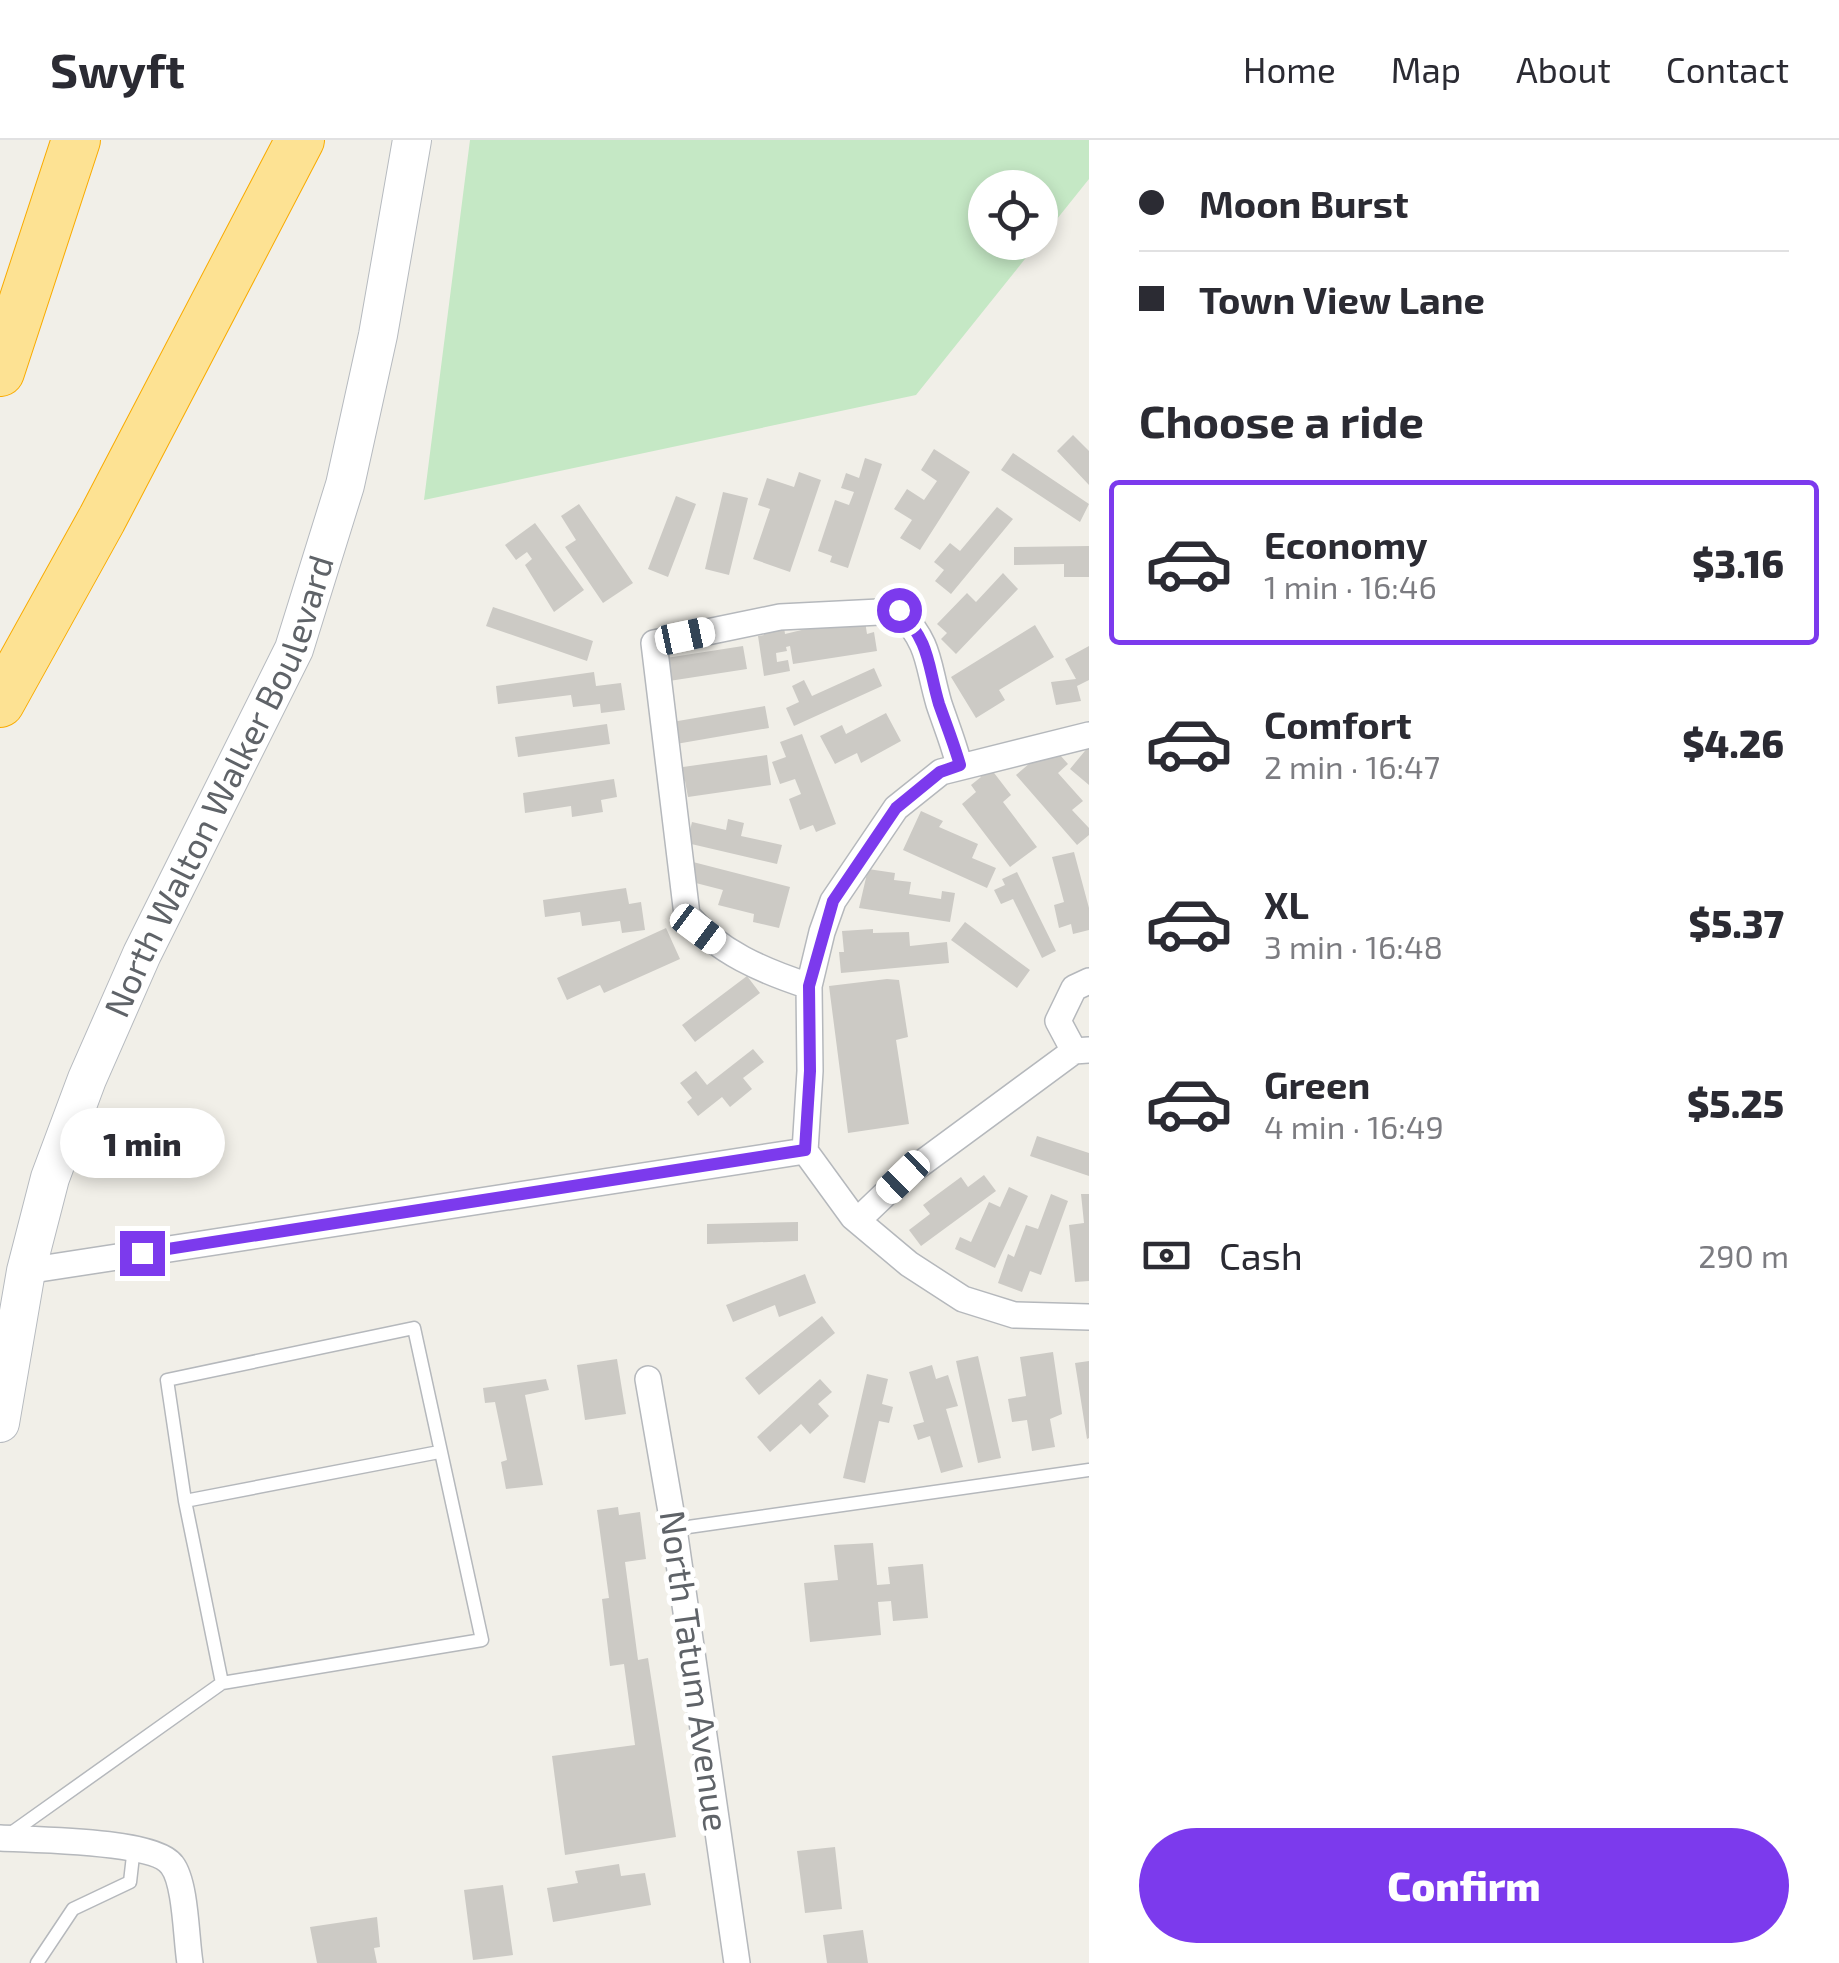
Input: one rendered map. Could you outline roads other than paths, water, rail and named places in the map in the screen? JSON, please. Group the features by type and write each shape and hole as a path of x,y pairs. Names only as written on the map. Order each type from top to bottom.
{"highway":[{"path":"0,372 76,140"},
{"path":"0,703 300,140"}],"main road":[{"name":"North Walton Walker Boulevard","path":"0,1422 26,1271 50,1178 87,1079 142,954 294,648 345,484 378,335 412,140"}],"street":[{"path":"809,986 732,954 686,915 654,643 780,617 899,610 915,627 930,658 939,703 960,765"},
{"path":"1089,735 940,772 896,808 833,901 809,986 810,1071 805,1150 858,1220 909,1264 963,1299 1014,1315 1089,1318"},
{"path":"858,1220 903,1177 1082,1050 1058,1021 1074,988 1089,981"},
{"path":"26,1271 805,1150"},
{"name":"North Tatum Avenue","path":"648,1379 674,1528 737,1963"},
{"path":"2,1838 156,1852 172,1864 179,1882 190,1963"}],"lane":[{"path":"2,1838 222,1683 482,1640 414,1328 167,1380 185,1501 222,1683"},
{"path":"185,1501 440,1452"},
{"path":"674,1528 1089,1470"},
{"path":"37,1963 72,1909 130,1882 134,1847"}]}
